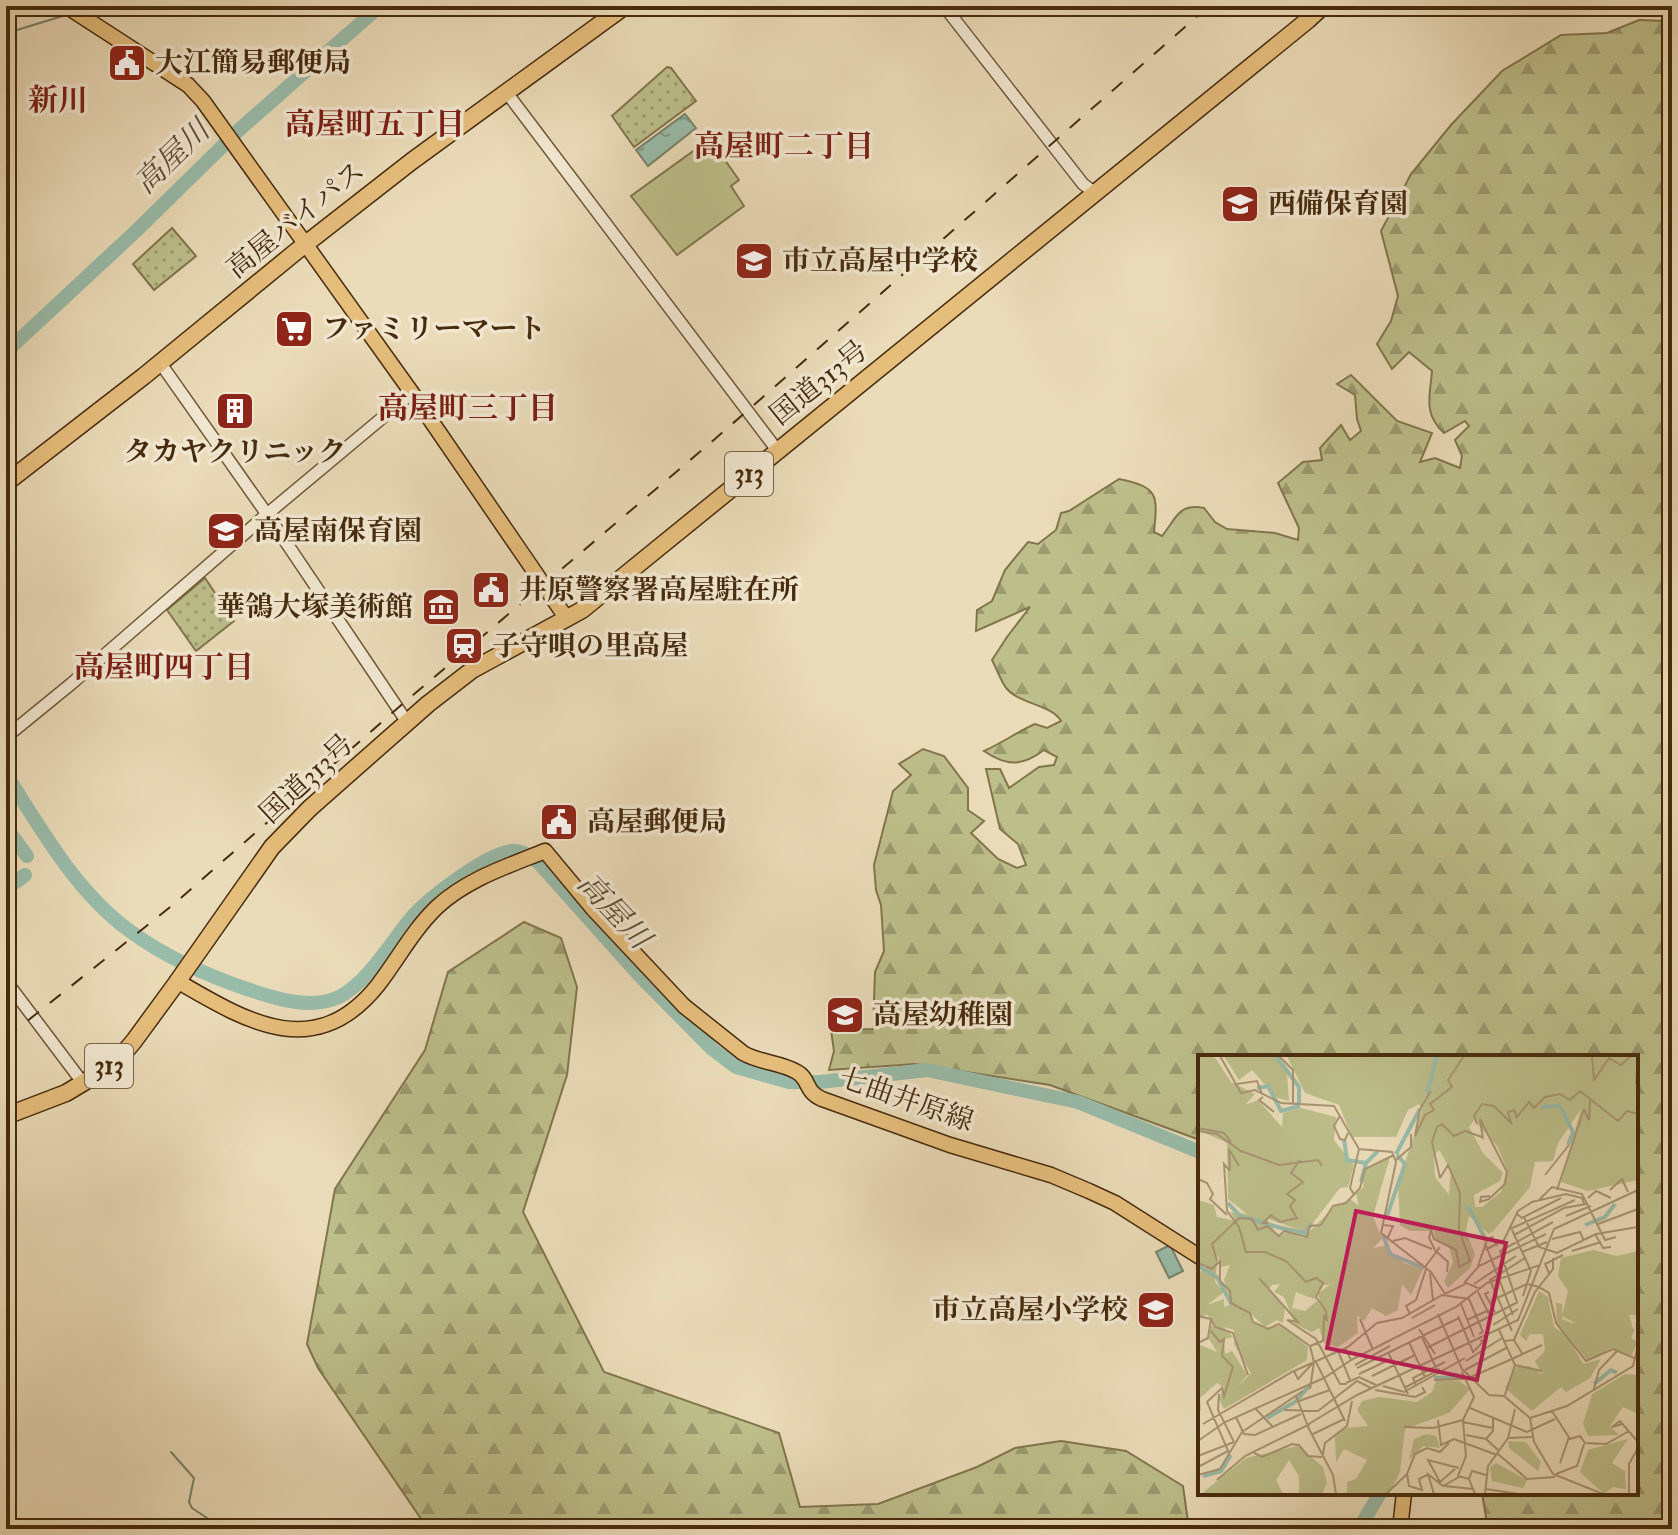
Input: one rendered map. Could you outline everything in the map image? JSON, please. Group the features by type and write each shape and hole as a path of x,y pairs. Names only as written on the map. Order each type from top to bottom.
{"highway":[{"name":"高屋バイパス","path":"8,482 161,364 412,161 625,6"},
{"name":"国道313号","path":"6,1116 50,1100 83,1083 106,1069 126,1051 272,847 310,808 407,722 472,670 567,619 675,535 1323,6"}],"main road":[{"path":"66,6 188,85 203,101 412,393 567,619"},
{"name":"七曲井原線","path":"179,979 241,1016 267,1026 296,1029 328,1024 345,1016 368,998 422,922 440,905 476,880 545,851 611,929 684,1006 753,1059 794,1070 815,1096 822,1099 950,1145 1051,1175 1089,1191 1115,1203 1198,1256"},
{"path":"1400,1529 1404,1495"}],"street":[{"path":"944,6 1083,184 1095,193"},
{"path":"507,93 777,450"},
{"path":"161,364 407,722"},
{"path":"6,737 412,393"},
{"path":"6,981 83,1083"}],"green space":[{"path":"1639,20 1665,21 1672,39 1672,1529 1488,1529 1482,1495 1638,1495 1638,1055 1198,1055 1198,1139 1050,1085 915,1064 829,1070 834,1051 831,1030 873,1029 875,972 884,951 874,865 893,791 911,775 899,764 923,749 944,756 968,788 968,810 984,821 971,833 998,859 1017,868 1026,865 1018,844 1000,829 986,769 1000,769 1009,788 1039,767 1054,765 1057,757 1044,750 1021,762 1007,762 984,751 1035,724 1047,728 1061,721 1051,711 1013,694 1005,686 992,660 1030,607 976,631 977,610 992,601 1005,570 1028,542 1038,544 1056,530 1061,513 1119,479 1141,485 1153,494 1156,509 1154,532 1162,536 1178,514 1195,507 1204,508 1215,522 1227,529 1275,533 1298,540 1299,528 1278,483 1303,462 1322,460 1320,448 1341,425 1350,440 1361,431 1355,395 1337,384 1351,375 1397,421 1432,433 1420,462 1435,458 1460,468 1462,456 1455,440 1469,426 1465,421 1444,433 1430,412 1432,371 1409,352 1392,369 1377,344 1391,321 1398,296 1381,231 1411,174 1451,125 1502,71 1561,35 1607,33"},
{"path":"667,67 696,101 634,147 612,116"},
{"path":"710,139 739,180 731,186 744,206 677,255 631,196"},
{"path":"172,228 196,256 154,290 133,264"},
{"path":"205,578 234,621 196,651 167,610"},
{"path":"524,922 561,938 577,987 567,1075 523,1212 604,1372 779,1433 800,1507 878,1504 977,1467 1015,1448 1061,1441 1126,1451 1183,1486 1189,1529 428,1529 318,1368 307,1344 335,1189 425,1050 448,972"}],"water":[{"path":"685,114 696,128 648,166 636,150"},
{"path":"1170,1245 1183,1271 1169,1278 1156,1252"}],"waterway":[{"path":"177,6 186,6"},
{"name":"高屋川","path":"6,352 241,128 380,6"},
{"path":"17,30 66,15"},
{"name":"高屋川","path":"6,774 76,879 111,916 143,940 187,965 260,993 306,1003 339,997 360,982 412,917 431,899 489,859 517,851 539,863 640,976 712,1049 736,1067 789,1082 820,1082 927,1070 1078,1102 1198,1151"},
{"path":"6,827 27,856"},
{"path":"6,889 25,875"},
{"path":"171,1452 194,1478 189,1502 192,1508 210,1520"},
{"name":"高屋川","path":"1359,1529 1379,1495"},
{"path":"216,1524 224,1529"}],"railway":[{"path":"6,1038 174,904 399,707 715,439 1209,6"}],"place":[{"name":"大江簡易郵便局","path":"127,63"},
{"name":"西備保育園","path":"1240,204"},
{"name":"市立高屋中学校","path":"754,261"},
{"name":"ファミリーマート","path":"294,329"},
{"name":"タカヤクリニック","path":"235,411"},
{"name":"高屋南保育園","path":"226,531"},
{"name":"井原警察署高屋駐在所","path":"491,590"},
{"name":"華鴒大塚美術館","path":"441,607"},
{"name":"子守唄の里高屋","path":"464,646"},
{"name":"高屋郵便局","path":"559,822"},
{"name":"高屋幼稚園","path":"845,1015"},
{"name":"市立高屋小学校","path":"1156,1310"}],"district":[{"name":"新川","path":"58,100"},
{"name":"高屋町五丁目","path":"375,124"},
{"name":"高屋町二丁目","path":"784,146"},
{"name":"高屋町三丁目","path":"468,408"},
{"name":"高屋町四丁目","path":"164,667"}]}
